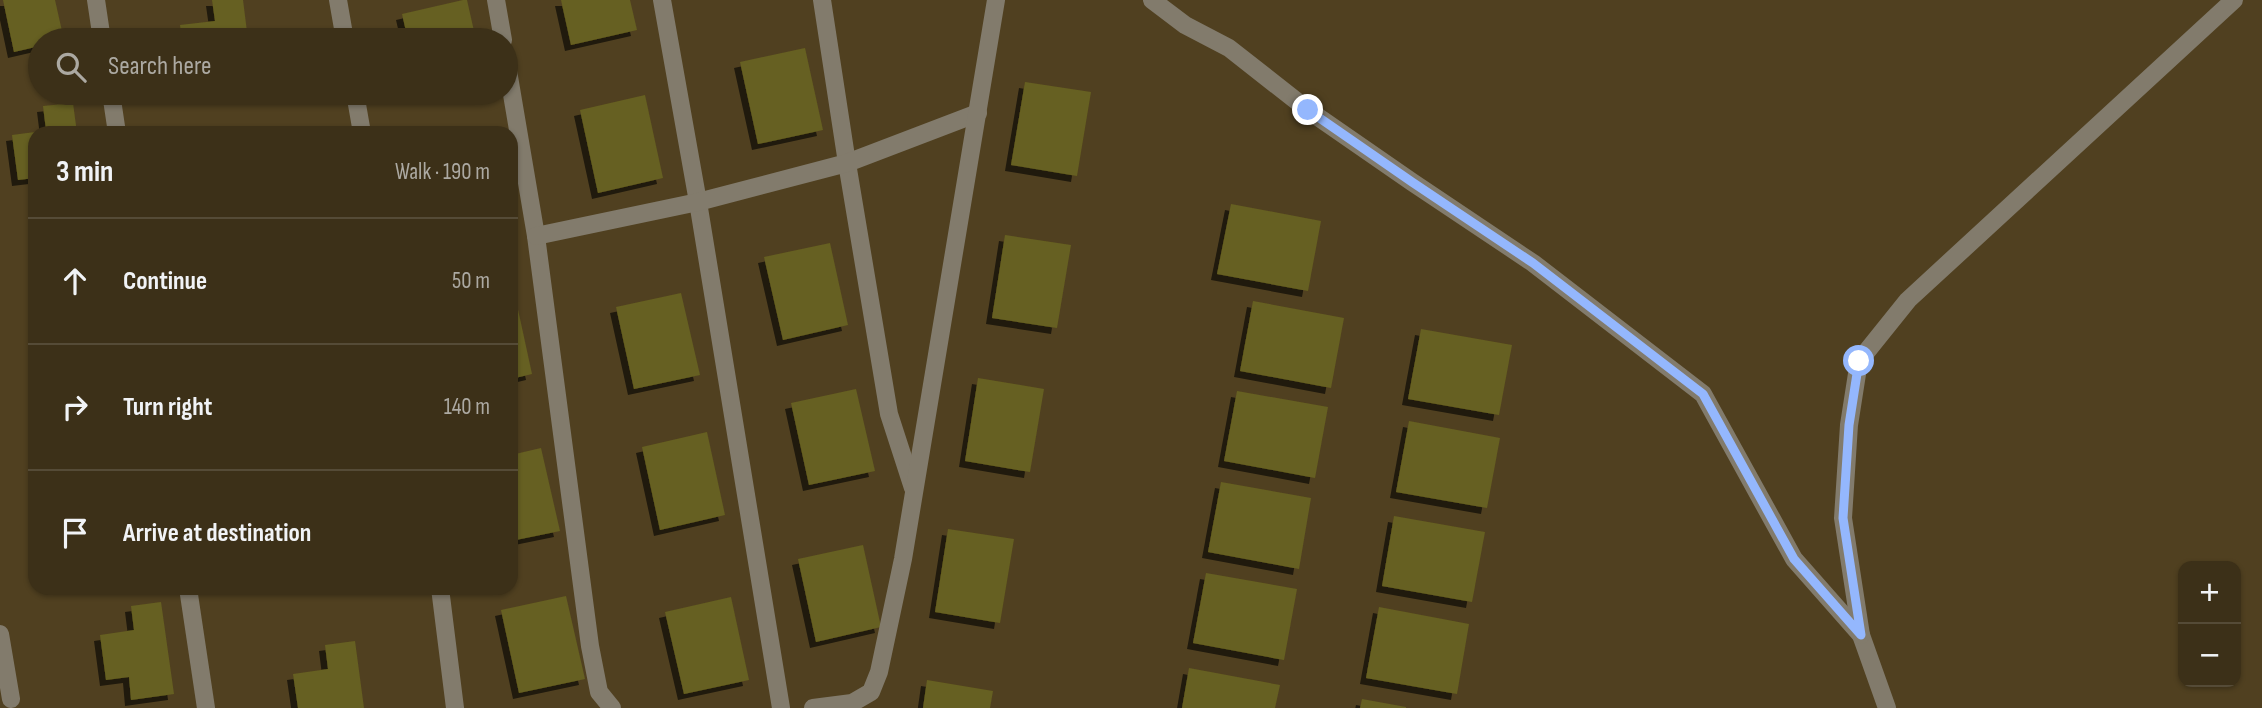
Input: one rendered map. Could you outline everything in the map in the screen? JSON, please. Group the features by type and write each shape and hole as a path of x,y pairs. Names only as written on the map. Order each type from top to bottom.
{"street":[{"path":"96,0 100,28"},
{"path":"338,0 343,28"},
{"path":"496,0 500,28"},
{"path":"662,0 781,708"},
{"path":"822,0 889,414 914,492"},
{"path":"813,708 852,703 871,692 880,672 903,559 996,0"},
{"path":"1152,0 1185,25 1229,48 1308,110 1533,263 1703,394 1794,559 1861,635"},
{"path":"1887,708 1861,635 1843,518 1849,425 1859,361 1908,300 2234,0"},
{"path":"113,105 116,126"},
{"path":"357,105 361,126"},
{"path":"514,105 517,126"},
{"path":"536,236 698,202 847,163 978,113"},
{"path":"518,130 536,236 590,646 598,692 612,708"},
{"path":"189,595 206,708"},
{"path":"441,595 455,708"},
{"path":"0,634 10,699"}],"building":[{"path":"3,0 55,0 61,28 28,28 28,49 14,52"},
{"path":"212,0 243,0 246,28 180,28 180,25 215,21"},
{"path":"467,0 473,28 405,28 402,14"},
{"path":"561,0 630,0 637,30 571,45"},
{"path":"805,48 823,130 758,144 740,62"},
{"path":"1025,82 1091,92 1077,176 1011,165"},
{"path":"645,95 663,178 598,193 580,110"},
{"path":"73,105 76,126 46,126 43,106"},
{"path":"28,133 28,179 18,180 12,135"},
{"path":"1231,204 1321,221 1308,291 1217,274"},
{"path":"1005,235 1071,245 1057,328 992,318"},
{"path":"830,243 848,325 783,340 764,257"},
{"path":"681,293 700,375 634,389 616,307"},
{"path":"1253,301 1344,318 1331,388 1240,371"},
{"path":"518,309 532,374 518,377"},
{"path":"1421,329 1512,345 1499,415 1408,399"},
{"path":"978,378 1044,389 1030,472 965,461"},
{"path":"856,389 875,471 809,485 791,403"},
{"path":"1237,391 1328,407 1315,478 1224,461"},
{"path":"1409,421 1500,438 1487,508 1396,492"},
{"path":"707,432 725,515 660,530 642,447"},
{"path":"541,448 560,531 518,540 518,453"},
{"path":"1221,482 1311,498 1299,569 1208,552"},
{"path":"1394,516 1485,532 1472,602 1382,586"},
{"path":"948,529 1014,539 1000,623 935,612"},
{"path":"863,545 881,627 816,642 798,559"},
{"path":"1206,573 1297,589 1284,660 1193,643"},
{"path":"566,596 585,679 519,693 501,610"},
{"path":"731,597 749,680 684,694 665,612"},
{"path":"161,602 174,694 131,700 129,677 106,680 100,635 134,630 131,606"},
{"path":"1379,607 1469,624 1457,694 1366,678"},
{"path":"355,641 364,708 298,708 293,674 328,669 325,645"},
{"path":"1189,668 1280,685 1275,708 1182,708"},
{"path":"927,680 993,691 990,708 923,708"},
{"path":"1362,699 1406,707 1406,708 1360,708"}],"route":[{"path":"1308,110 1533,263 1703,394 1794,559 1861,635 1843,518 1849,425 1859,361"}]}
